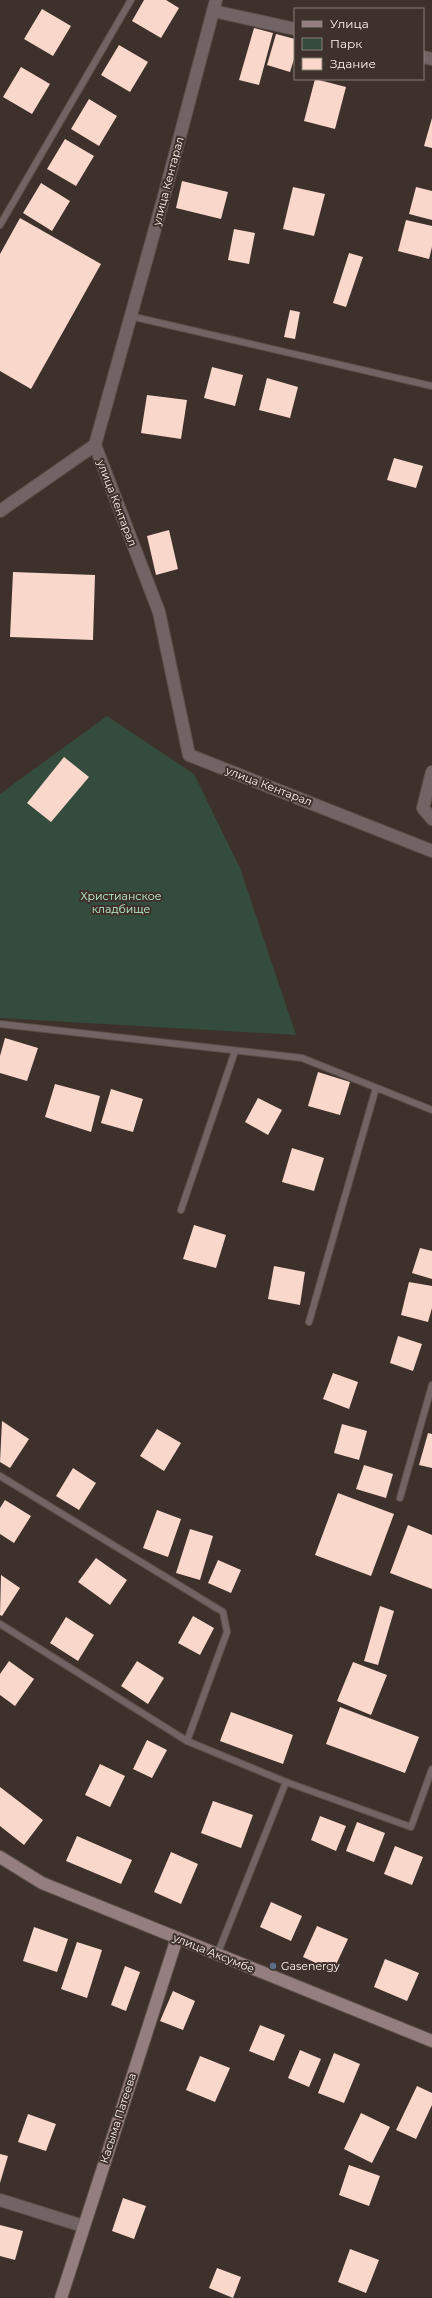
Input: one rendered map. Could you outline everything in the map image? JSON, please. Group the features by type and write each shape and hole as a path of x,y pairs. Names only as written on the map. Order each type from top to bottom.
{"main road":[{"name":"улица Аксумбе","path":"0,1857 42,1883 432,2042"},
{"name":"Касыма Патеева","path":"61,2298 177,1938"}],"street":[{"path":"214,6 294,29"},
{"name":"улица Кентарал","path":"214,6 95,445 159,612 189,755 432,850"},
{"path":"0,511 95,445"},
{"path":"432,772 423,808 432,819"},
{"path":"0,2200 83,2226"}],"lane":[{"path":"0,225 131,0"},
{"path":"130,316 432,386"},
{"path":"0,1024 302,1058 432,1110"},
{"path":"181,1210 236,1051"},
{"path":"309,1322 376,1088"},
{"path":"400,1498 432,1385"},
{"path":"0,1476 223,1612 227,1632 187,1741"},
{"path":"0,1624 187,1741 286,1782 411,1827 432,1769"},
{"path":"217,1955 286,1782"}],"green space":[{"name":"Христианское кладбище","path":"107,716 194,774 240,868 296,1035 0,1018 0,794"}],"building":[{"path":"144,0 166,0 179,8 161,38 132,21"},
{"path":"42,9 71,26 53,56 24,39"},
{"path":"254,28 273,33 259,85 239,80"},
{"path":"276,34 294,39 294,59 290,72 267,65"},
{"path":"119,45 148,62 130,92 101,75"},
{"path":"21,67 50,84 32,114 3,97"},
{"path":"315,80 346,87 335,129 304,121"},
{"path":"89,99 117,116 99,146 71,129"},
{"path":"432,118 432,148 424,146"},
{"path":"65,139 94,156 76,186 47,169"},
{"path":"182,181 228,192 221,219 176,208"},
{"path":"41,183 70,201 52,231 23,213"},
{"path":"293,187 325,194 314,236 283,229"},
{"path":"416,187 432,191 432,220 409,214"},
{"path":"20,218 101,264 31,389 0,371 0,254"},
{"path":"406,220 432,226 432,247 429,259 398,251"},
{"path":"234,229 255,233 249,264 228,260"},
{"path":"349,253 363,257 346,307 333,303"},
{"path":"290,310 300,312 295,339 284,337"},
{"path":"212,367 243,375 235,406 204,398"},
{"path":"267,378 298,387 290,418 259,410"},
{"path":"147,395 187,400 181,439 141,433"},
{"path":"394,458 423,466 416,488 387,480"},
{"path":"169,530 178,569 156,575 147,536"},
{"path":"13,572 95,575 93,640 10,637"},
{"path":"64,757 89,777 51,822 27,803"},
{"path":"5,1038 38,1048 27,1081 0,1073 0,1056"},
{"path":"318,1072 350,1082 340,1115 308,1106"},
{"path":"55,1084 100,1096 91,1132 45,1117"},
{"path":"111,1089 143,1099 133,1132 101,1123"},
{"path":"258,1098 282,1110 268,1135 245,1122"},
{"path":"292,1148 324,1158 314,1191 282,1182"},
{"path":"194,1225 226,1235 216,1268 183,1259"},
{"path":"420,1248 432,1251 432,1279 412,1273"},
{"path":"274,1266 305,1272 300,1305 268,1299"},
{"path":"409,1282 432,1286 432,1308 428,1322 401,1315"},
{"path":"398,1336 422,1344 413,1371 390,1363"},
{"path":"333,1373 358,1382 349,1409 323,1399"},
{"path":"2,1421 29,1439 10,1468 0,1462"},
{"path":"342,1424 367,1431 359,1460 334,1453"},
{"path":"157,1429 181,1443 164,1471 140,1456"},
{"path":"428,1433 432,1434 432,1468 419,1465"},
{"path":"364,1465 393,1474 386,1498 356,1489"},
{"path":"73,1468 96,1483 79,1510 56,1496"},
{"path":"338,1493 394,1514 371,1576 315,1555"},
{"path":"5,1500 31,1516 14,1543 0,1534 0,1508"},
{"path":"157,1510 181,1519 168,1557 143,1548"},
{"path":"408,1525 432,1535 432,1589 390,1573"},
{"path":"190,1529 213,1536 200,1580 176,1573"},
{"path":"96,1558 127,1580 110,1605 78,1582"},
{"path":"218,1560 241,1570 231,1593 208,1583"},
{"path":"1,1575 20,1588 2,1616 0,1615"},
{"path":"380,1606 394,1611 378,1665 364,1661"},
{"path":"193,1616 214,1628 200,1655 178,1643"},
{"path":"66,1617 94,1635 78,1661 50,1643"},
{"path":"9,1661 34,1679 15,1706 0,1695 0,1674"},
{"path":"137,1661 164,1678 148,1704 121,1686"},
{"path":"353,1662 387,1675 371,1715 337,1701"},
{"path":"340,1707 419,1737 405,1773 326,1744"},
{"path":"231,1712 293,1735 283,1764 220,1741"},
{"path":"147,1740 167,1750 152,1778 133,1769"},
{"path":"100,1764 125,1776 110,1807 85,1795"},
{"path":"0,1787 43,1820 24,1845 0,1826"},
{"path":"213,1801 253,1815 241,1848 201,1833"},
{"path":"320,1816 346,1826 336,1851 311,1840"},
{"path":"357,1822 385,1833 374,1862 346,1851"},
{"path":"77,1836 132,1860 121,1884 66,1861"},
{"path":"395,1846 423,1857 412,1885 384,1874"},
{"path":"171,1852 198,1864 181,1904 154,1892"},
{"path":"271,1902 302,1916 291,1941 260,1927"},
{"path":"317,1926 348,1939 333,1971 303,1957"},
{"path":"34,1927 68,1939 57,1972 23,1961"},
{"path":"77,1942 102,1950 87,1998 61,1989"},
{"path":"385,1959 419,1973 407,2001 374,1987"},
{"path":"125,1966 140,1972 126,2011 111,2005"},
{"path":"173,1991 195,2001 183,2030 160,2021"},
{"path":"260,2025 285,2035 274,2061 249,2051"},
{"path":"300,2050 321,2059 309,2087 288,2078"},
{"path":"334,2053 360,2064 344,2103 318,2093"},
{"path":"200,2056 230,2068 215,2102 186,2090"},
{"path":"417,2086 432,2093 432,2105 416,2139 396,2130"},
{"path":"361,2113 390,2127 372,2163 344,2149"},
{"path":"28,2114 56,2124 46,2151 18,2142"},
{"path":"0,2154 8,2156 0,2183"},
{"path":"349,2165 380,2176 369,2206 339,2195"},
{"path":"123,2198 146,2206 134,2239 112,2231"},
{"path":"0,2225 23,2231 15,2260 0,2256"},
{"path":"350,2249 379,2260 366,2293 338,2282"},
{"path":"217,2268 241,2277 233,2298 209,2288"}],"place":[{"name":"Gasenergy","path":"273,1966"}]}
